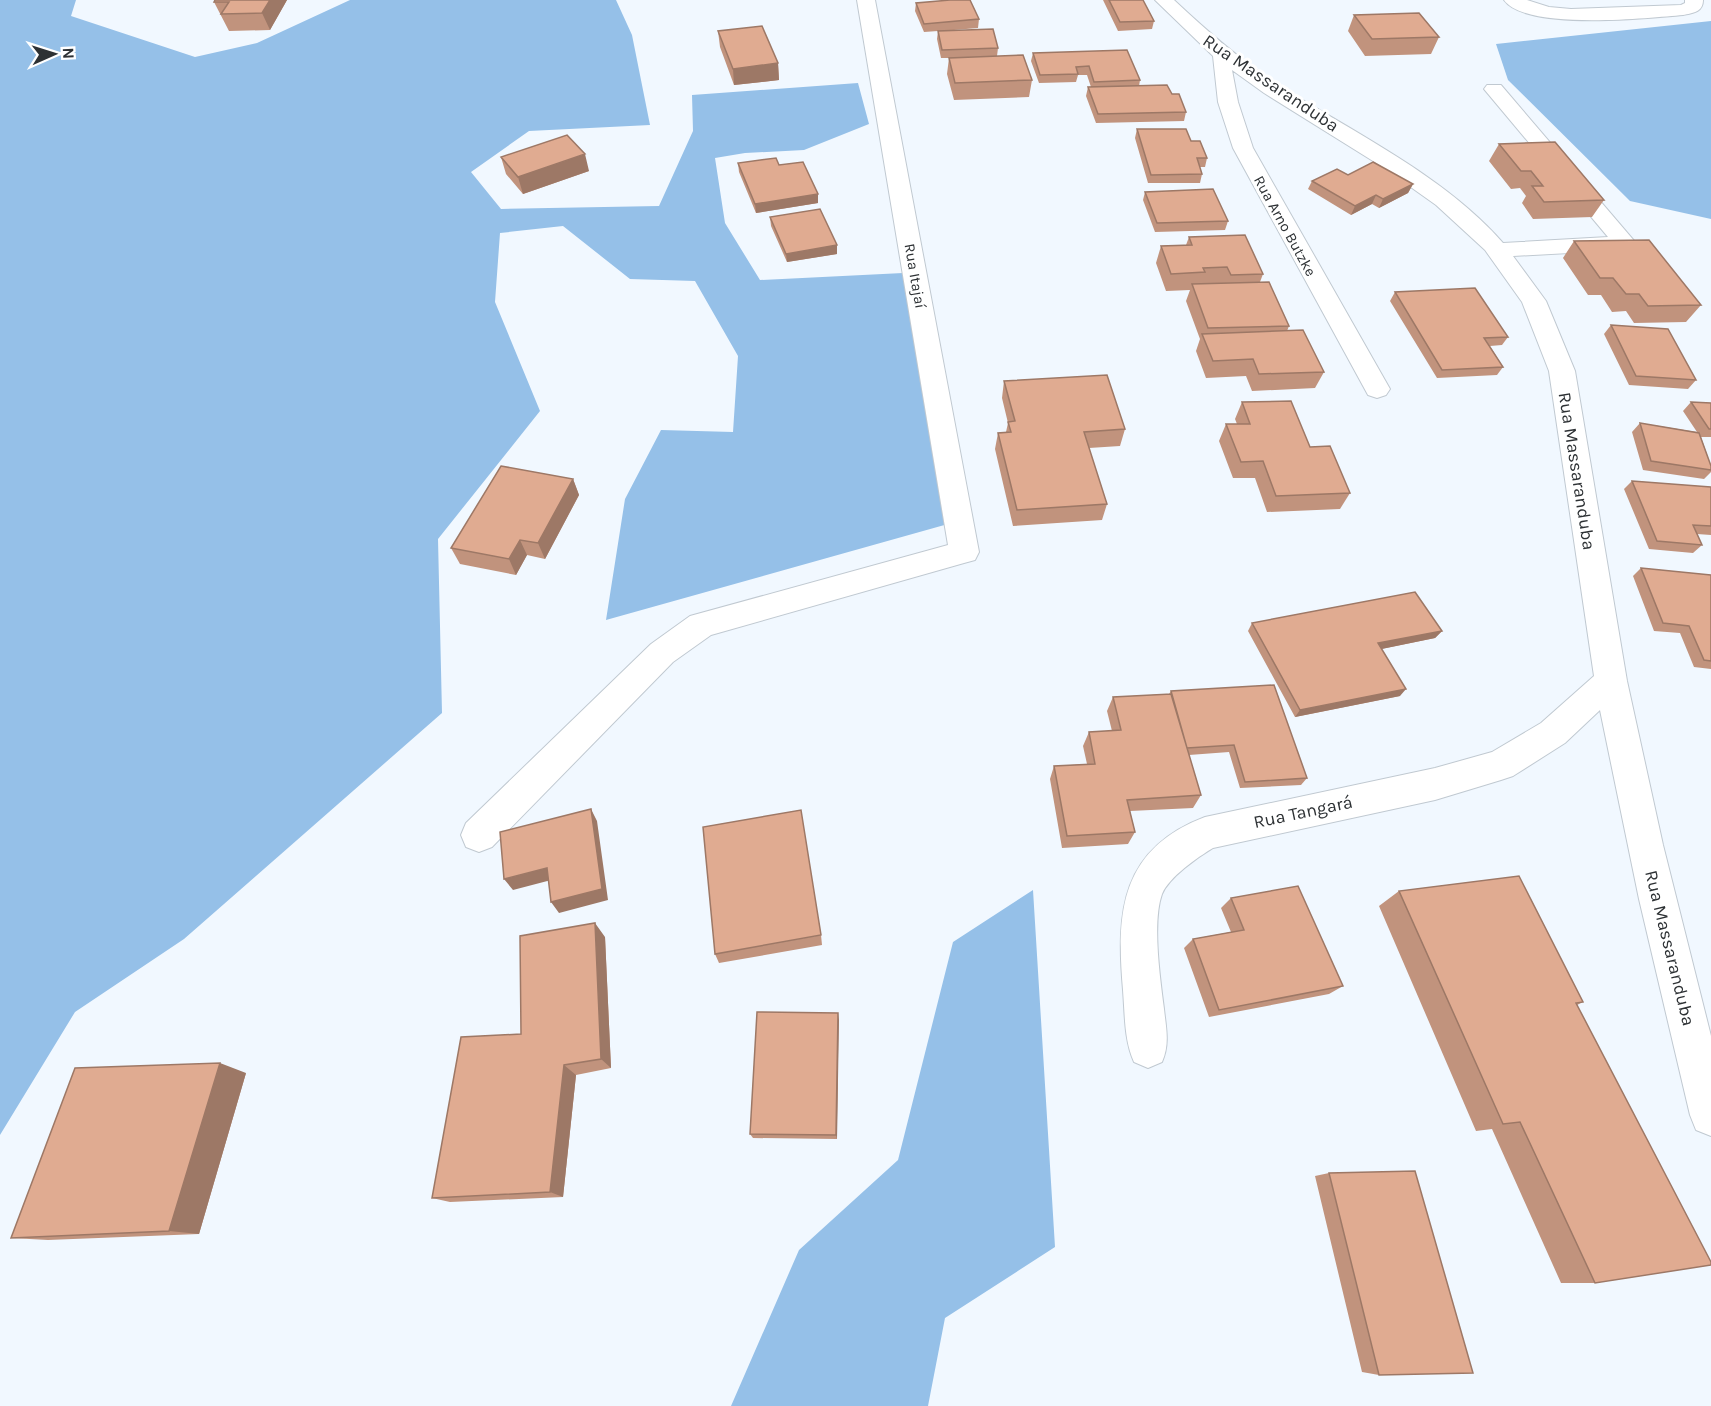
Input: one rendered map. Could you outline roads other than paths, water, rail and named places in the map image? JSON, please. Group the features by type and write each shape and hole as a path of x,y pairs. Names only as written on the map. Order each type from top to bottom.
{"street":[{"name":"Rua Itajaí","path":"479,835 662,653 701,625 964,552 866,0"},
{"name":"Rua Massaranduba","path":"1164,0 1178,16 1222,53 1430,189 1499,250 1519,276 1540,310 1553,340 1562,371 1611,680 1664,932 1711,1115"},
{"path":"1513,0 1531,9 1567,14 1683,10 1694,3"},
{"name":"Rua Arno Butzke","path":"1222,53 1222,80 1228,109 1243,148 1377,389"},
{"path":"1494,89 1625,243 1499,250"},
{"name":"Rua Tangará","path":"1148,1048 1138,922 1148,882 1175,852 1205,833 1435,784 1501,765 1552,733 1611,680"}]}
